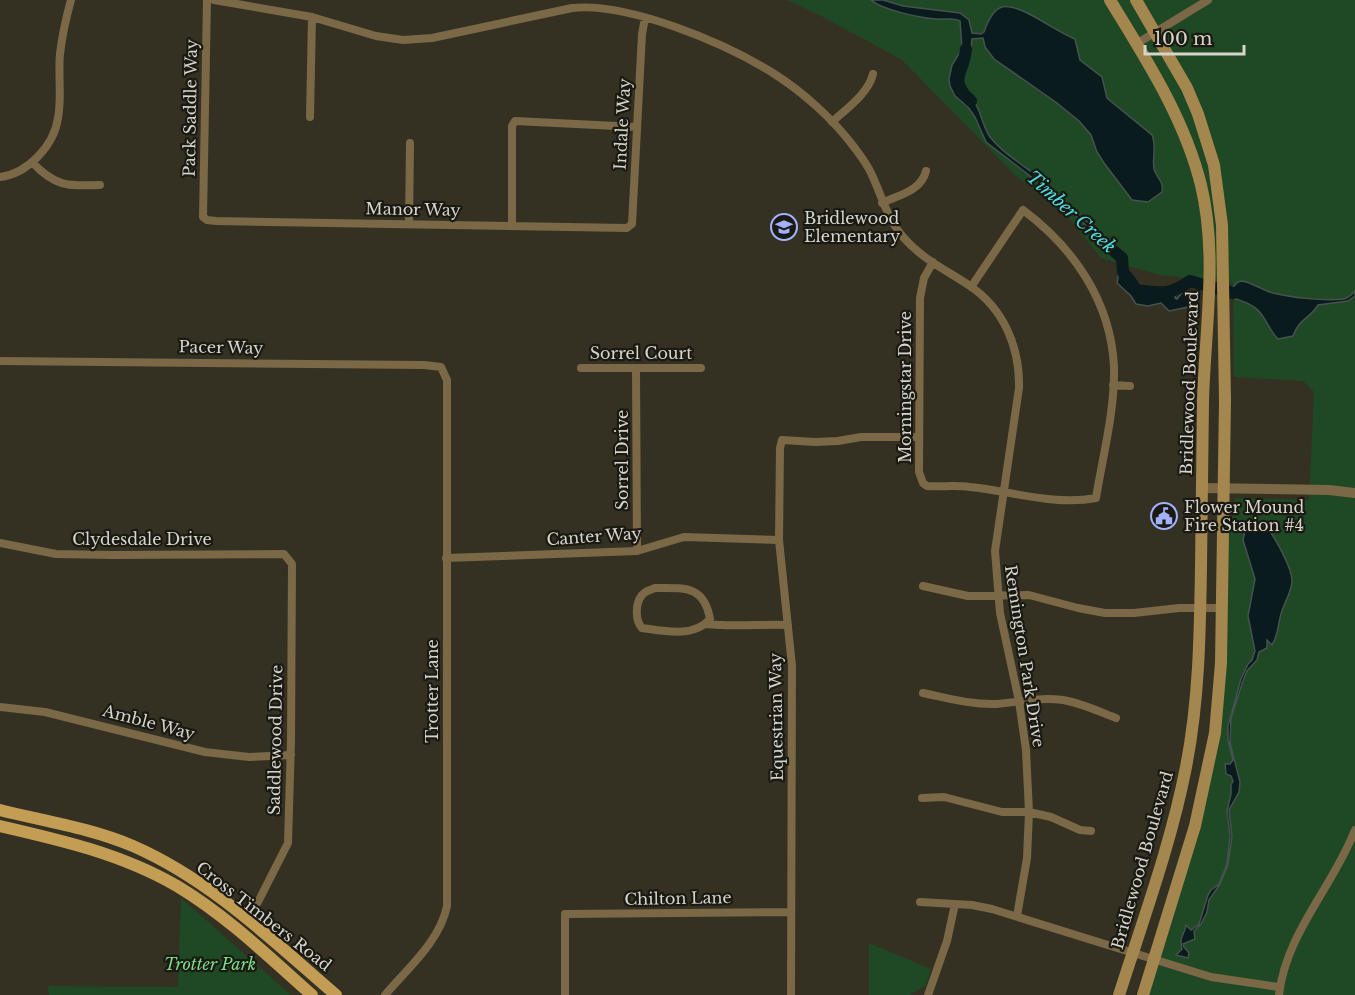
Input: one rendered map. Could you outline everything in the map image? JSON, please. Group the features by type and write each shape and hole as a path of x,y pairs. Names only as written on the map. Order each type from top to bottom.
{"main road":[{"name":"Bridlewood Boulevard","path":"1110,0 1178,117 1192,152 1207,215 1210,262 1204,376 1197,686 1187,765 1168,840 1119,995"},
{"name":"Bridlewood Boulevard","path":"1136,0 1190,95 1210,151 1221,206 1224,263 1223,608 1219,698 1209,767 1195,826 1143,995"},
{"path":"1201,546 1223,546"},
{"name":"Cross Timbers Road","path":"0,810 79,829 132,846 201,883 336,995"},
{"name":"Cross Timbers Road","path":"0,826 114,856 168,881 215,911 312,995"}],"street":[{"path":"0,177 18,171 32,162 49,140 58,119 60,55 64,22 71,0"},
{"name":"Pack Saddle Way","path":"203,217 207,0"},
{"name":"Remington Park Drive","path":"214,0 312,17 376,36 403,40 432,38 551,11 581,7 622,11 688,33 738,54 772,73 806,98 832,122 866,164 892,224 904,238 916,250 971,286 991,304 1012,339 1018,364 1017,402 1002,491 995,551 998,595 1019,701 1026,750 1029,812 1027,858 1017,916"},
{"path":"1136,44 1208,0"},
{"path":"310,117 312,17"},
{"name":"Indale Way","path":"624,228 632,224 642,34 645,18"},
{"path":"832,122 861,94 871,82 873,74"},
{"path":"512,225 512,126 515,122 637,127"},
{"path":"409,224 410,143"},
{"path":"32,162 48,178 59,183 73,186 100,185"},
{"path":"882,203 919,185 926,171"},
{"path":"971,286 1023,210 1037,220 1067,249 1089,281 1109,333 1114,367 1113,385 1130,386"},
{"name":"Manor Way","path":"203,217 207,220 223,221 624,228"},
{"name":"Morningstar Drive","path":"933,262 924,278 920,298 919,472 923,483 927,486 967,486 1084,501 1096,498 1113,385"},
{"name":"Pacer Way","path":"0,361 294,363 441,367"},
{"name":"Trotter Lane","path":"385,995 434,937 445,919 447,906 447,380 441,367"},
{"name":"Sorrel Court","path":"581,368 700,368"},
{"name":"Sorrel Drive","path":"636,369 637,551"},
{"name":"Equestrian Way","path":"791,995 792,666 779,540 782,440 814,442 861,437 919,437"},
{"path":"1202,488 1355,493"},
{"name":"Canter Way","path":"446,558 637,551 684,537 779,540"},
{"name":"Clydesdale Drive","path":"0,543 56,554 284,554"},
{"name":"Saddlewood Drive","path":"245,918 258,902 288,843 292,564 284,554"},
{"path":"923,586 956,595 1029,595 1105,613 1134,614 1179,608 1223,608"},
{"path":"706,624 710,619 708,605 699,595 687,588 655,588 644,592 640,597 636,617 642,628 666,632 692,631 706,624 728,627 738,624 788,625"},
{"path":"923,693 968,702 997,704 1039,699 1066,701 1116,718"},
{"name":"Amble Way","path":"0,707 45,712 205,752 249,757 291,756"},
{"path":"922,798 944,797 1002,812 1029,812 1051,817 1080,830 1091,831"},
{"path":"920,902 972,905 1017,916 1219,979 1279,991 1288,953 1344,854 1355,830"},
{"path":"928,995 947,941 955,904"},
{"name":"Chilton Lane","path":"566,995 565,914 791,912"}],"green space":[{"path":"787,0 1355,0 1355,995 1147,995 1197,841 1218,743 1228,546 1235,498 1309,500 1314,392 1303,381 1234,377 1233,283 1159,275 1101,258 1065,213 1016,176 902,60"},
{"name":"Trotter Park","path":"181,898 291,995 49,995 48,986 178,987"},
{"path":"869,943 931,969 926,985 910,995 869,995"}],"shaded area":[{"path":"871,0 960,13 969,20 972,33 981,34 997,9 1009,6 1024,11 1075,39 1080,60 1102,77 1107,98 1152,135 1154,169 1161,183 1162,192 1148,202 1132,200 1104,163 1091,135 1079,121 994,59 985,47 983,38 972,39 970,57 957,70 958,84 976,104 990,137 1047,184 1121,253 1123,272 1143,286 1151,297 1160,294 1160,290 1170,289 1175,290 1177,299 1184,290 1187,290 1190,294 1188,307 1169,311 1161,303 1148,306 1136,304 1117,283 1120,267 1119,256 1047,189 986,142 975,117 968,107 955,96 950,86 952,65 962,49 960,21 912,15 892,10"},
{"path":"1242,281 1273,293 1299,298 1344,299 1355,291 1355,296 1348,301 1318,305 1299,325 1293,336 1278,339 1258,310 1231,297 1231,289"},
{"path":"1255,520 1257,525 1266,526 1274,537 1286,561 1292,582 1274,642 1272,645 1267,640 1267,648 1259,652 1257,660 1247,671 1231,718 1230,743 1240,782 1239,792 1229,810 1232,836 1228,865 1220,884 1209,900 1207,912 1201,924 1194,931 1195,939 1183,944 1189,953 1188,958 1176,955 1182,949 1181,938 1186,925 1191,930 1199,924 1208,895 1219,884 1227,864 1230,835 1227,811 1233,781 1231,776 1226,774 1225,764 1230,764 1233,760 1228,740 1228,726 1241,679 1255,651 1248,616 1255,579 1243,540 1245,531"}],"waterway":[{"name":"Timber Creek","path":"966,49 958,81 971,101"},
{"name":"Timber Creek","path":"1115,252 1122,258 1123,272 1137,290 1165,292 1190,281 1233,293"}],"place":[{"name":"Bridlewood Elementary","path":"784,227"},
{"name":"Flower Mound Fire Station #4","path":"1164,516"}]}
